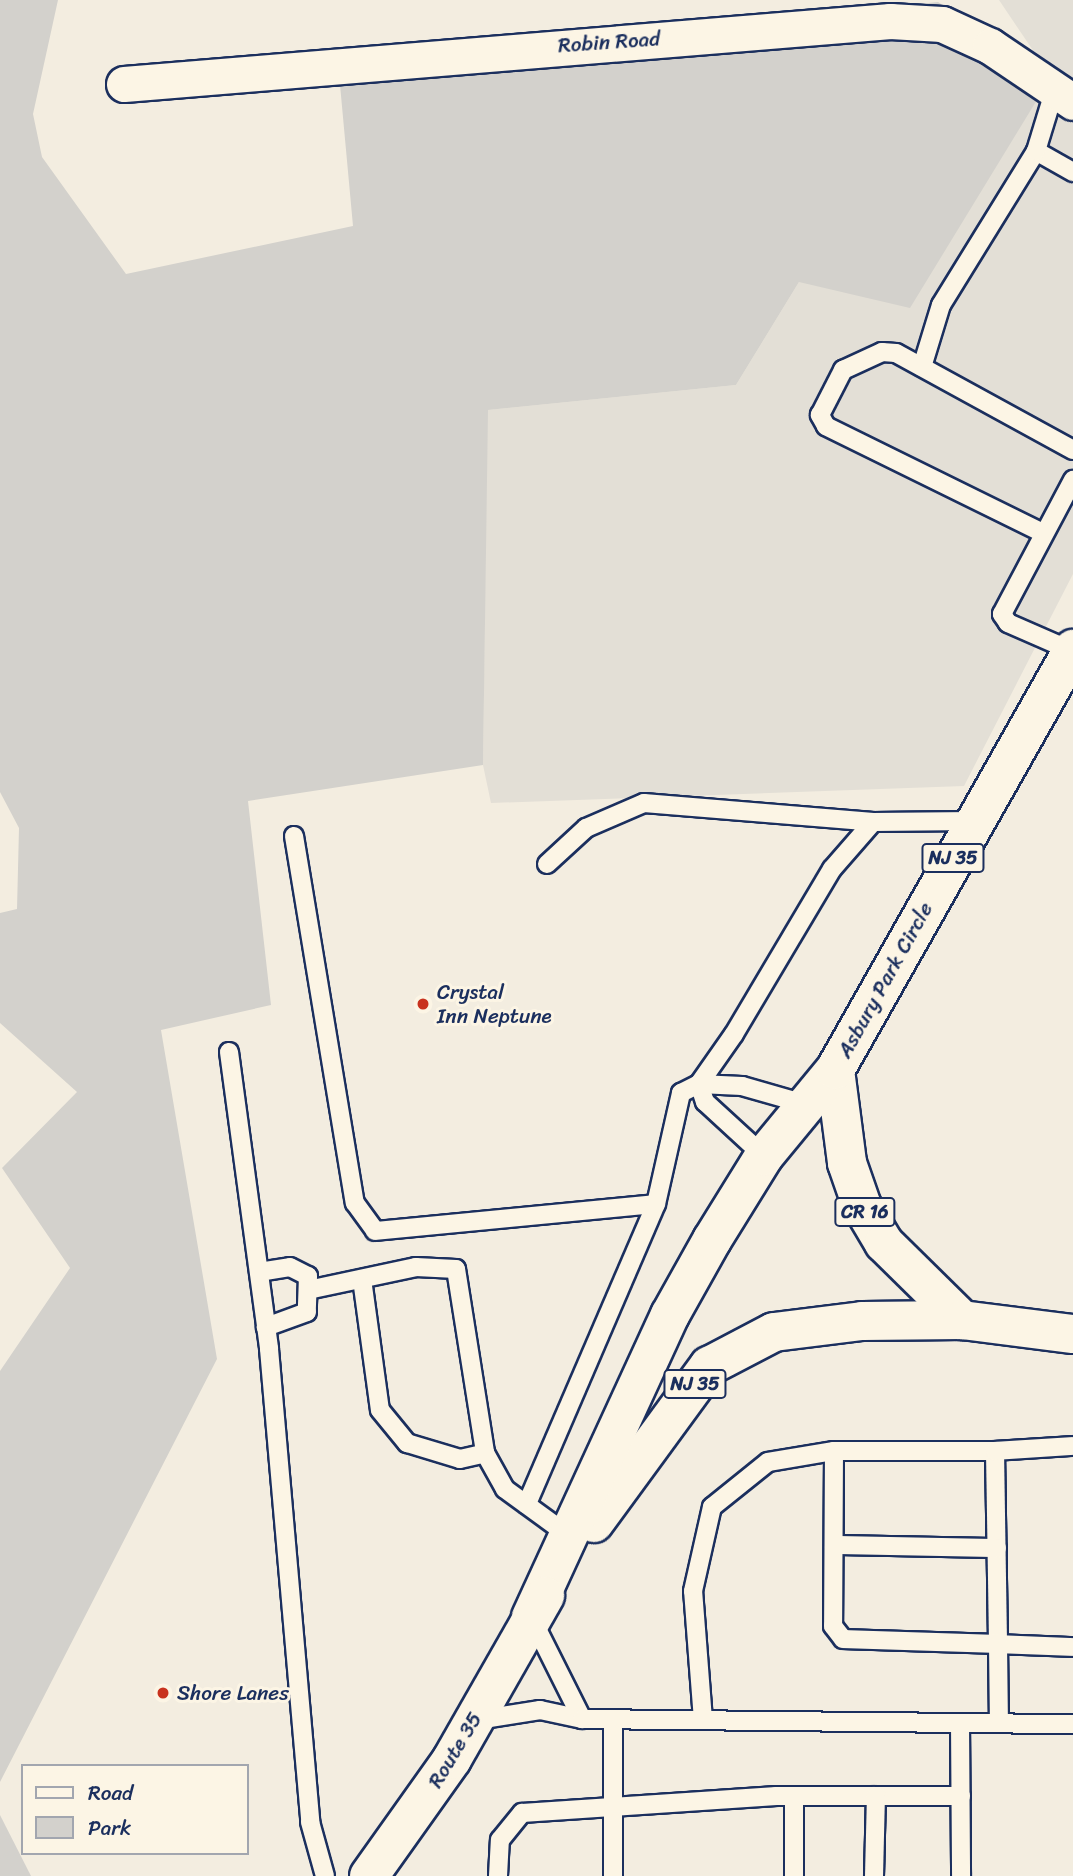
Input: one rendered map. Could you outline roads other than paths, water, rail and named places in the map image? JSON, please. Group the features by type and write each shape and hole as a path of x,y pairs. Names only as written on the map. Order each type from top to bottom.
{"main road":[{"name":"Asbury Park Circle","path":"962,1320 884,1243 862,1206 848,1163 835,1070 973,821 1072,650"},
{"name":"NJ 35","path":"531,1617 670,1315 764,1156 835,1070"},
{"name":"NJ 35","path":"531,1617 657,1430 709,1366 774,1332 862,1321 962,1320 1073,1334"},
{"name":"Route 35","path":"369,1876 473,1721 531,1617"}],"street":[{"name":"Robin Road","path":"124,84 890,21 943,12 1064,96"}],"lane":[{"path":"922,367 941,305 1036,151 1064,96"},
{"path":"1036,151 1073,172"},
{"path":"1043,534 826,426 820,415 843,370 882,352 922,367 1073,450"},
{"path":"1072,650 1009,623 1002,614 1073,480"},
{"path":"547,864 586,828 644,803 873,822 973,821"},
{"path":"699,1084 832,869 873,822"},
{"path":"294,836 355,1203 375,1231 656,1204"},
{"path":"229,1052 266,1326 307,1794 325,1876"},
{"path":"699,1084 705,1101 764,1156"},
{"path":"527,1504 656,1204 681,1093 699,1084 742,1086 805,1104"},
{"path":"308,1290 416,1266 456,1269 485,1453 505,1489 568,1535"},
{"path":"259,1272 290,1267 308,1276 307,1312 266,1326"},
{"path":"362,1279 380,1410 407,1443 460,1459 485,1453"},
{"path":"703,1720 693,1591 712,1507 768,1462 834,1451 995,1451 1073,1446"},
{"path":"834,1451 833,1626 843,1639 1073,1647"},
{"path":"995,1451 999,1723"},
{"path":"834,1545 997,1548"},
{"path":"531,1617 582,1719"},
{"path":"473,1721 540,1710 582,1719 1073,1724"},
{"path":"612,1876 613,1719"},
{"path":"960,1723 961,1876"},
{"path":"794,1796 794,1876"},
{"path":"498,1876 500,1840 522,1813 794,1796 961,1796"},
{"path":"874,1876 876,1796"}],"place":[{"name":"Crystal Inn Neptune","path":"423,1004"},
{"name":"Shore Lanes","path":"163,1693"}]}
